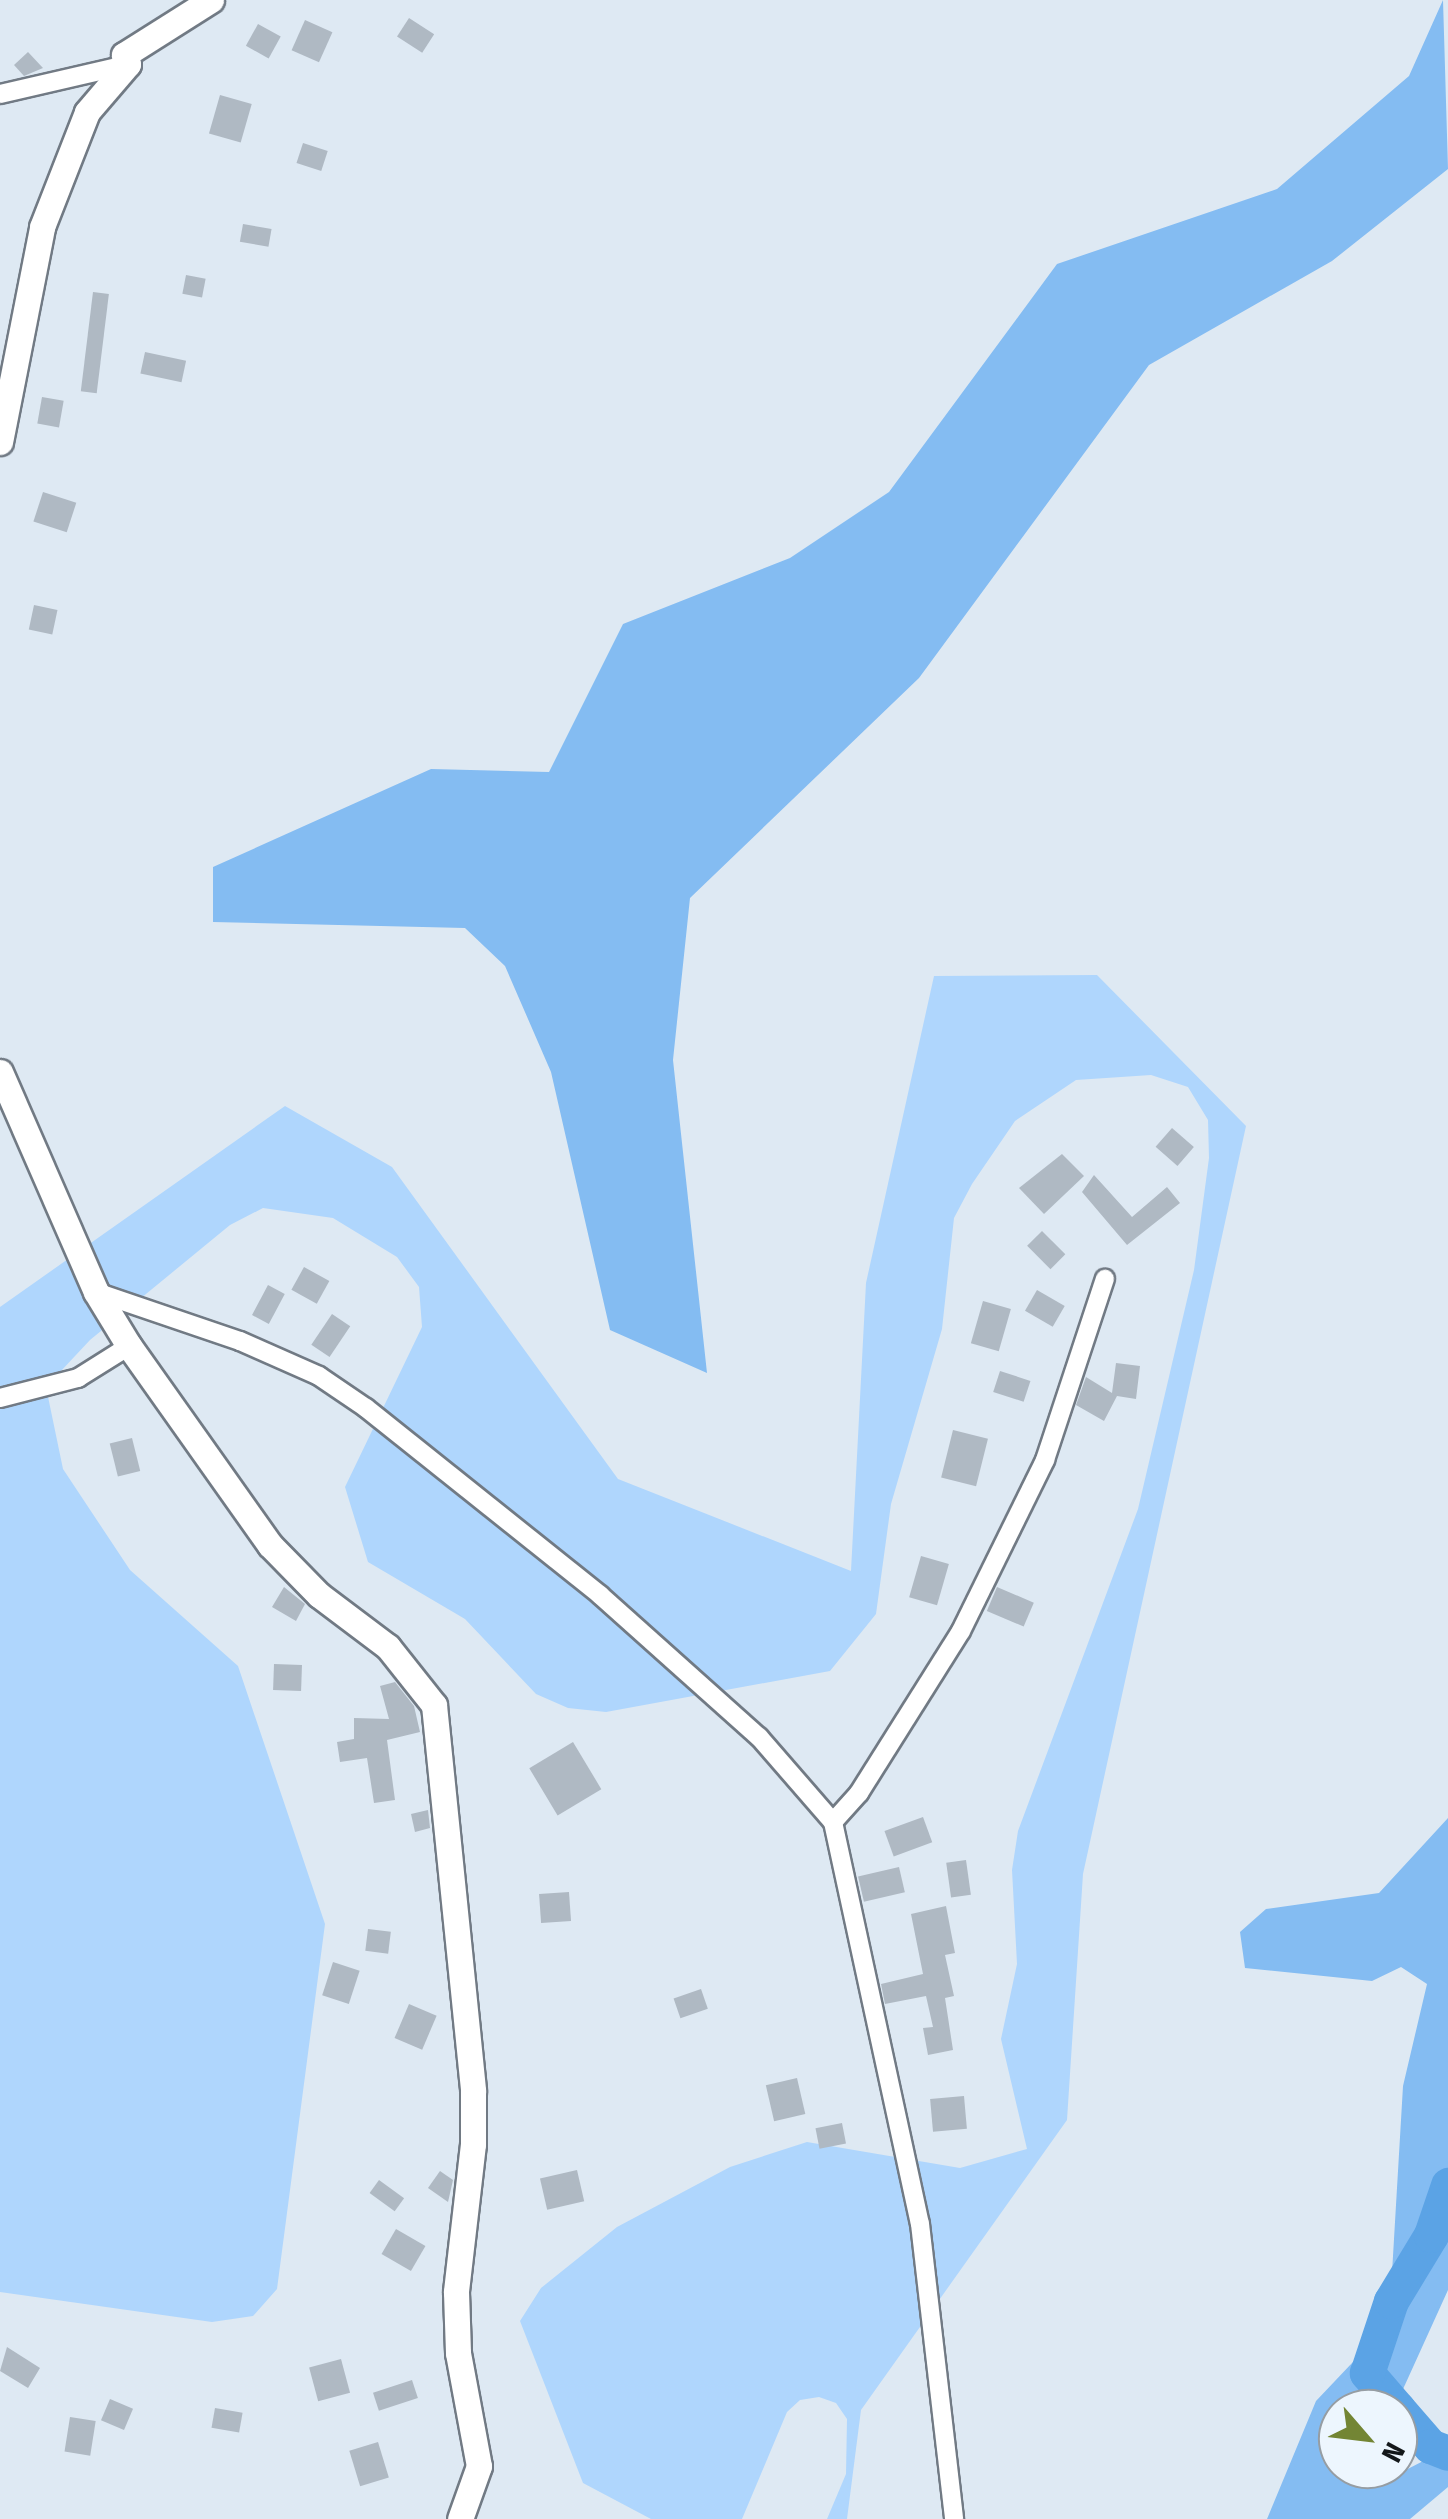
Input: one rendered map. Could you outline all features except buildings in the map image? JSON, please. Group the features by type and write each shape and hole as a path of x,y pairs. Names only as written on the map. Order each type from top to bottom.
{"street":[{"path":"176,22 196,0"},
{"path":"128,64 124,55 210,0"},
{"path":"0,94 128,64"},
{"path":"0,442 6,369 62,174 87,112 128,64"},
{"path":"0,1072 96,1292 129,1346 270,1545 319,1594 388,1647 434,1705 474,2144 456,2292 458,2353 479,2466 460,2519"},
{"path":"832,1822 858,1794 961,1631 1044,1460 1105,1279"},
{"path":"96,1292 256,1348 319,1376 366,1408 600,1594 759,1737 832,1822 920,2224 954,2519"},
{"path":"0,1398 78,1378 129,1346"}],"shaded area":[{"path":"1443,0 1448,169 1332,261 1149,365 919,678 690,898 673,1060 707,1373 610,1330 551,1072 505,966 465,928 213,922 213,867 431,769 549,772 623,624 790,558 889,492 1057,264 1277,189 1409,76"},
{"path":"1097,975 1246,1126 1083,1874 1067,2120 861,2410 847,2519 827,2519 846,2474 847,2419 836,2403 819,2397 800,2400 787,2412 742,2519 651,2519 583,2483 520,2321 541,2288 617,2227 730,2167 807,2142 960,2168 1027,2149 1001,2039 1017,1964 1012,1870 1018,1831 1138,1509 1194,1270 1209,1158 1208,1120 1188,1087 1151,1075 1076,1080 1015,1121 972,1184 954,1218 942,1329 891,1504 876,1614 830,1671 606,1712 568,1708 536,1694 465,1619 368,1562 345,1487 422,1327 419,1287 397,1257 333,1218 263,1208 230,1225 90,1340 46,1387 63,1469 130,1570 238,1666 325,1924 277,2289 253,2316 212,2322 0,2292 0,1307 285,1106 392,1167 618,1479 851,1571 866,1283 934,976"},
{"path":"1448,1818 1448,2290 1403,2389 1327,2389 1389,2324 1403,2086 1427,1984 1401,1967 1372,1981 1245,1968 1240,1932 1266,1909 1379,1893"},
{"path":"1316,2401 1318,2489 1418,2489 1418,2464 1431,2457 1448,2467 1448,2487 1410,2519 1267,2519"}],"waterway":[{"path":"1381,2389 1367,2373 1391,2301 1431,2235 1448,2185"},
{"path":"1418,2432 1430,2446 1448,2453"}]}
